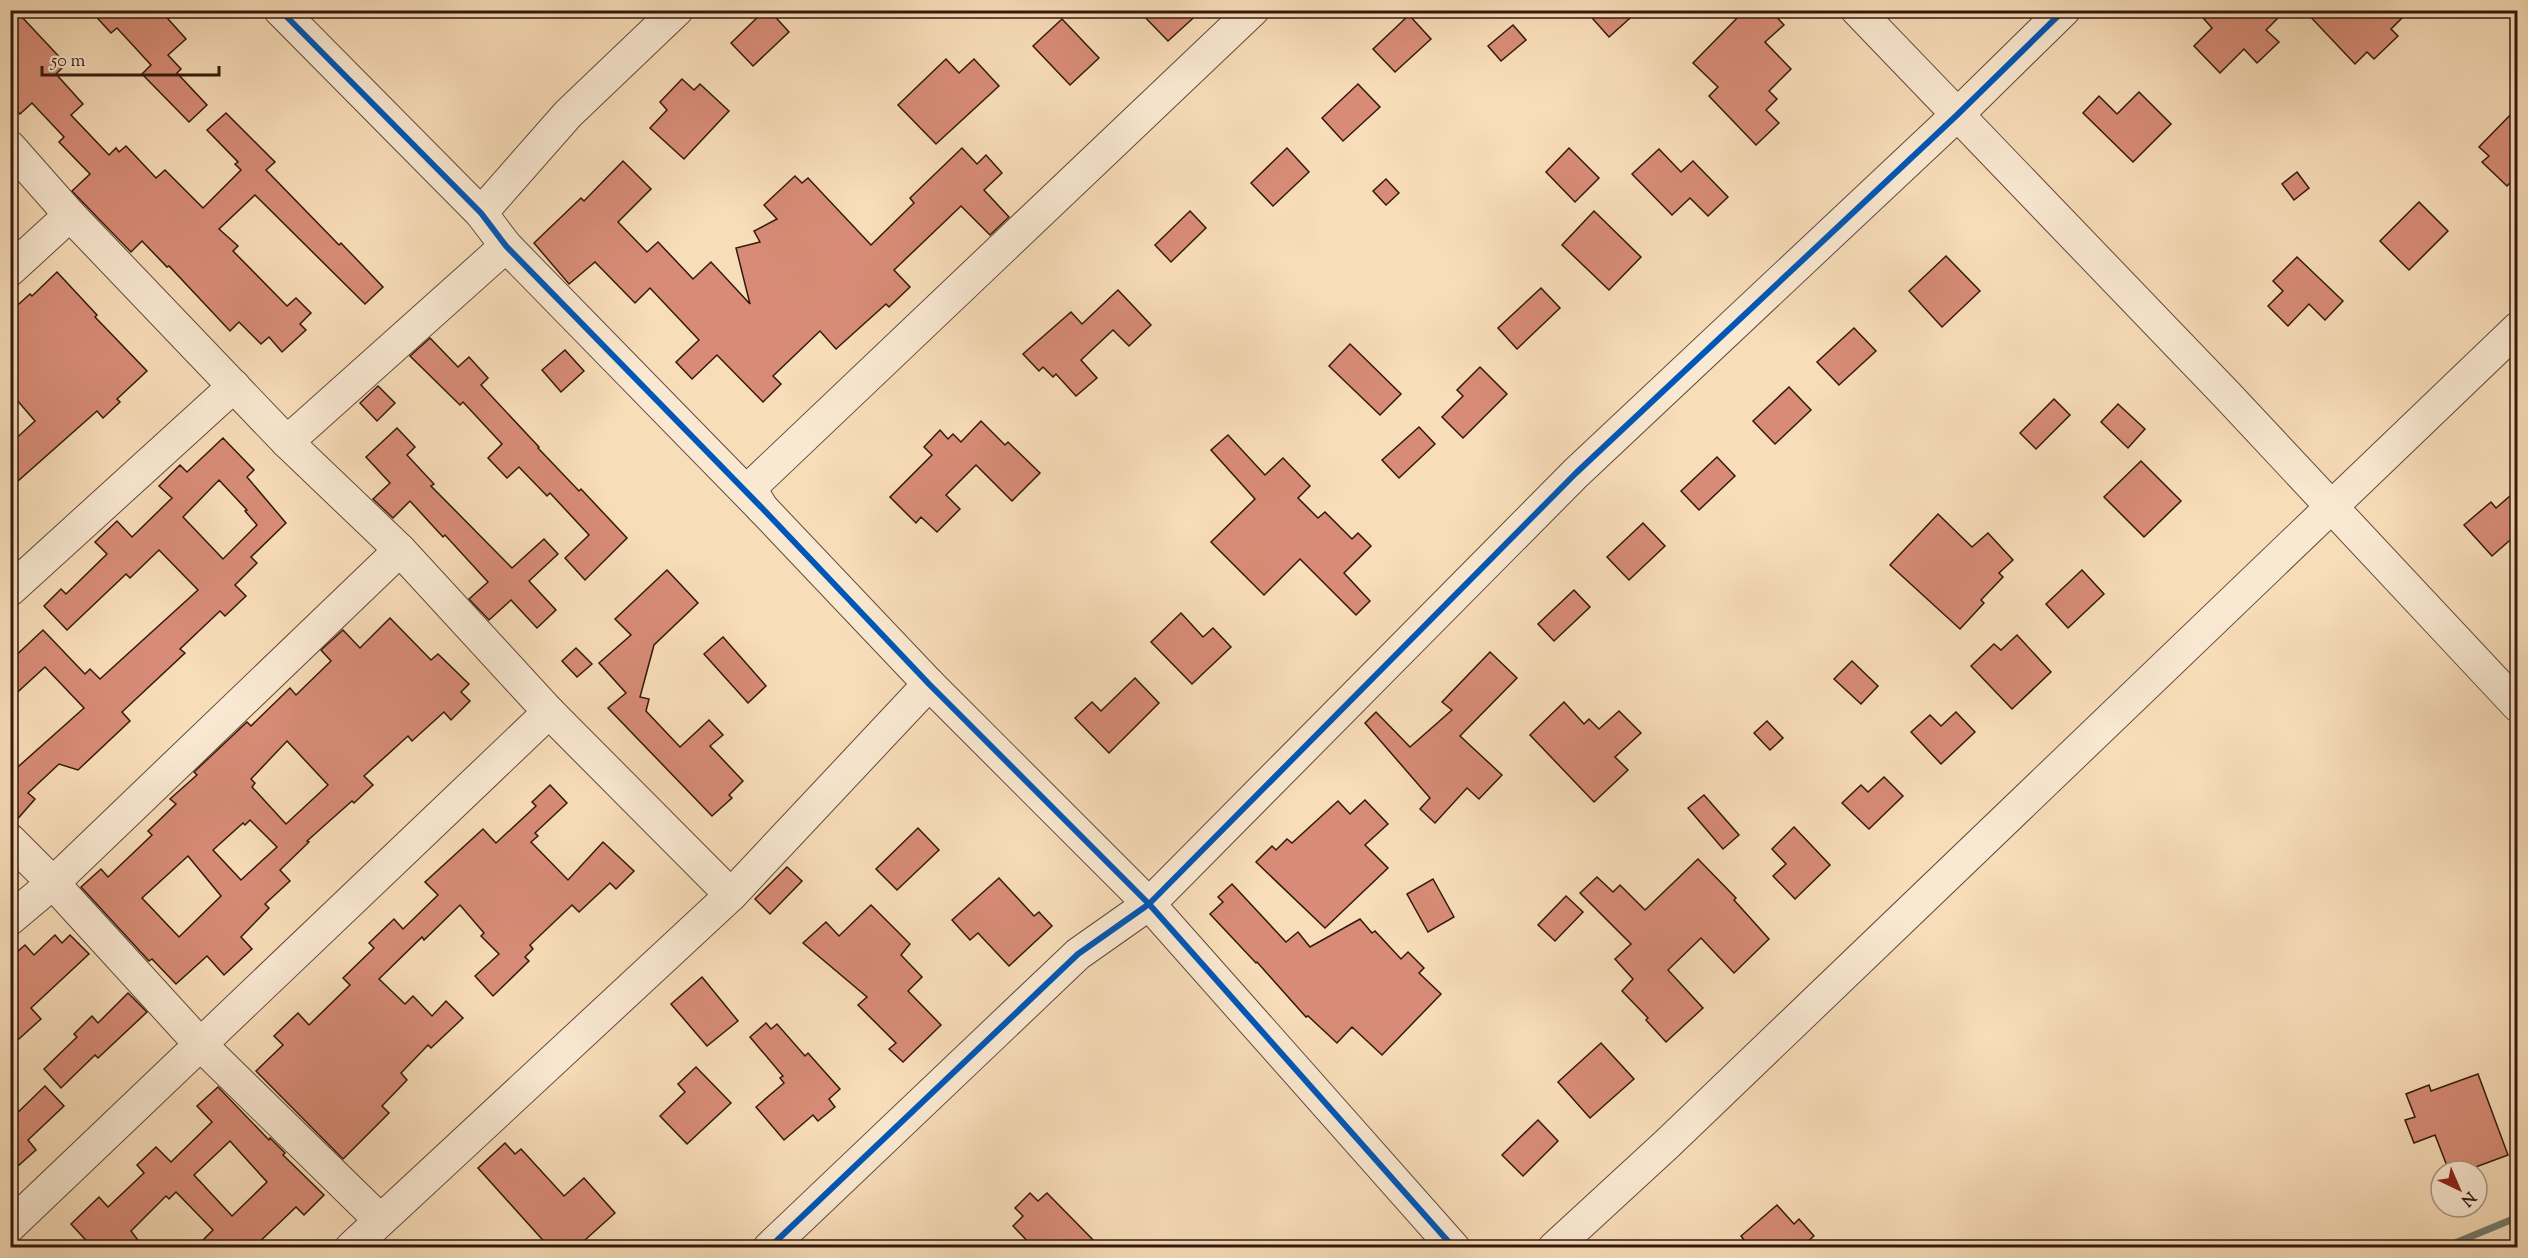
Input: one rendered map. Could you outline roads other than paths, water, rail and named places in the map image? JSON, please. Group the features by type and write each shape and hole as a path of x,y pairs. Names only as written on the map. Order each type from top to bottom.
{"street":[{"path":"280,10 481,213 506,246 930,684 1149,904 1454,1248"},
{"path":"481,213 568,114 677,10"},
{"path":"762,508 750,488 1253,10"},
{"path":"1857,10 2218,386 2517,706"},
{"path":"769,1248 1078,954 1149,904 1576,473 1957,115 2064,10"},
{"path":"10,147 70,215 287,442 400,550 549,712 731,895"},
{"path":"10,270 70,215"},
{"path":"287,442 506,246"},
{"path":"1554,1248 1675,1136 2517,328"},
{"path":"10,590 234,386"},
{"path":"10,919 53,883 400,550"},
{"path":"351,1248 731,895 930,684"},
{"path":"10,1226 549,712"},
{"path":"10,840 53,883 200,1044 381,1220"}],"waterway":[{"path":"2443,1248 2518,1217"}]}
